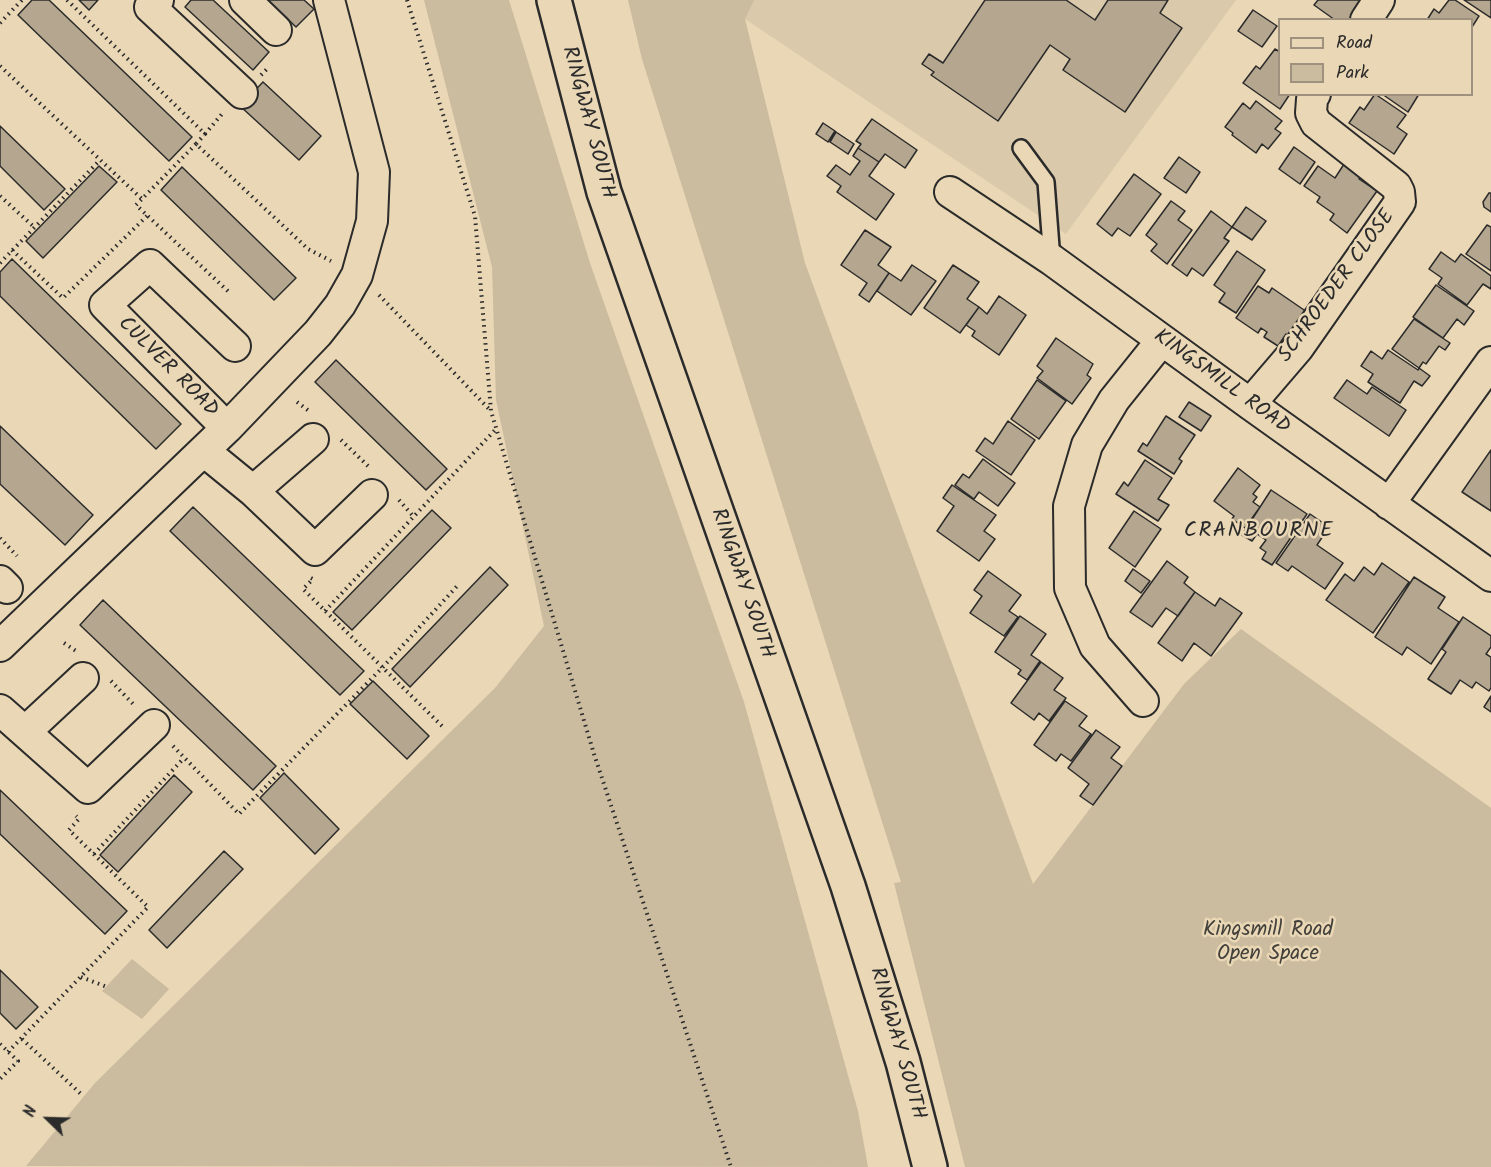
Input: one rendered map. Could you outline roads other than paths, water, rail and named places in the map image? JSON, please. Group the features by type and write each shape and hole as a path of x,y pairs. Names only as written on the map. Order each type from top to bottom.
{"main road":[{"name":"RINGWAY SOUTH","path":"554,0 604,192 848,886 903,1062 930,1167"}],"street":[{"path":"158,0 150,7 242,93"},
{"path":"245,0 276,30"},
{"name":"CULVER ROAD","path":"0,646 227,428 318,333 340,306 357,275 372,221 374,172 329,0"},
{"path":"1366,18 1379,0"},
{"name":"SCHROEDER CLOSE","path":"1250,404 1298,348 1400,202 1396,186 1316,123 1311,113 1314,96"},
{"name":"KINGSMILL ROAD","path":"950,192 1052,260 1491,576"},
{"name":"CULVER ROAD","path":"227,428 105,305 150,265 235,346"},
{"path":"1143,701 1095,646 1070,588 1069,506 1087,445 1114,400 1162,340"},
{"path":"1389,504 1491,362"},
{"path":"253,491 320,428"},
{"name":"CULVER ROAD","path":"204,451 253,491 315,550 382,489"},
{"path":"25,732 89,668"},
{"path":"0,710 88,788 154,725"}],"lane":[{"path":"1021,147 1046,182 1052,260"}],"district":[{"name":"CRANBOURNE","path":"1259,532"}],"park label":[{"name":"Kingsmill Road Open Space","path":"1268,943"}]}
